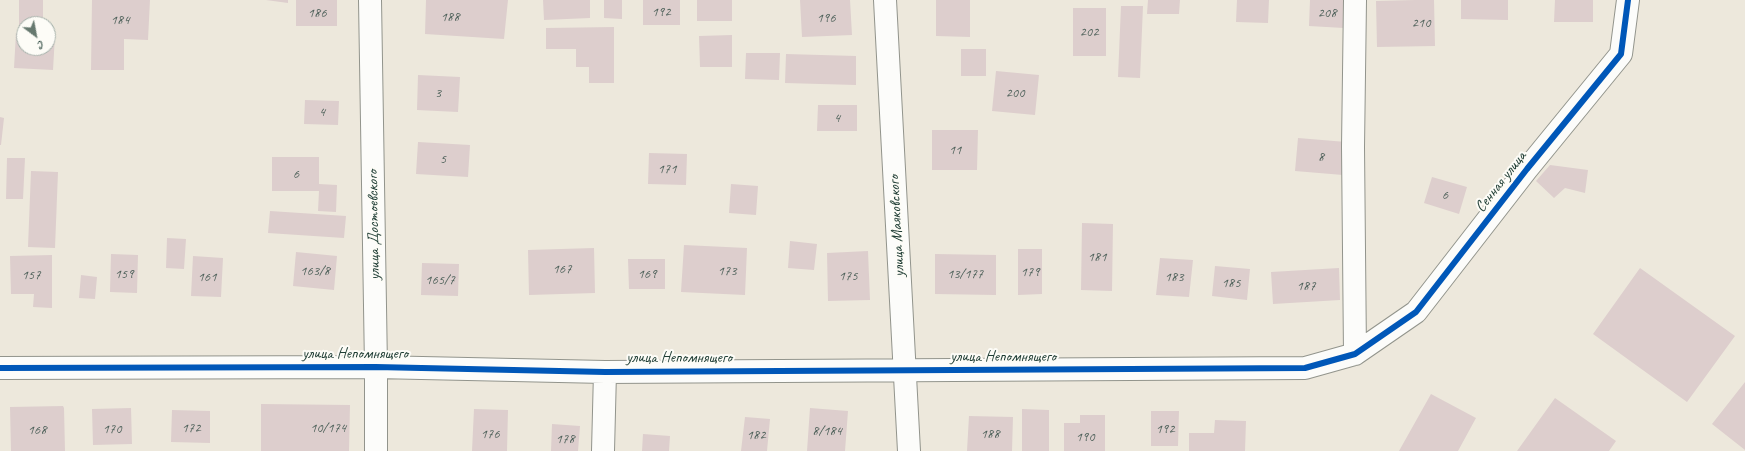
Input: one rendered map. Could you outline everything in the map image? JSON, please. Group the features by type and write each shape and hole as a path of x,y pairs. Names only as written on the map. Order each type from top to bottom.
{"street":[{"name":"улица Достоевского","path":"370,0 376,451"},
{"name":"улица Маяковского","path":"885,0 909,451"},
{"path":"1355,0 1353,147 1356,354"},
{"name":"Сенная улица","path":"1356,354 1416,312 1527,169 1621,54 1628,0"},
{"name":"улица Непомнящего","path":"0,368 376,367 605,372 1305,368 1356,354"},
{"path":"603,451 605,372"}],"building":[{"path":"19,0 43,0 43,16 19,16"},
{"path":"92,0 150,0 148,40 124,39 124,70 91,70"},
{"path":"266,0 288,0 288,3"},
{"path":"296,0 337,0 337,26 296,26"},
{"path":"426,0 508,0 504,39 425,34"},
{"path":"543,0 590,0 590,18 544,20"},
{"path":"604,0 622,0 622,19 604,18"},
{"path":"643,0 680,0 680,25 643,25"},
{"path":"697,0 732,0 732,21 697,21"},
{"path":"800,0 850,0 852,35 802,37"},
{"path":"936,0 970,0 970,37 936,36"},
{"path":"1148,0 1180,0 1179,14 1147,14"},
{"path":"1237,0 1269,0 1268,23 1236,22"},
{"path":"1310,0 1346,0 1344,28 1309,26"},
{"path":"1434,0 1435,46 1377,47 1376,1"},
{"path":"1461,0 1508,0 1508,20 1461,19"},
{"path":"1555,0 1593,0 1593,22 1554,22"},
{"path":"1121,6 1143,6 1140,78 1118,77"},
{"path":"1073,8 1106,8 1106,56 1073,56"},
{"path":"614,27 614,83 589,83 589,67 576,67 576,49 546,49 546,28"},
{"path":"16,33 16,56 54,56 53,70 14,68"},
{"path":"732,35 732,67 700,67 699,36"},
{"path":"961,49 986,49 986,76 961,76"},
{"path":"746,53 780,53 779,80 745,79"},
{"path":"786,54 856,56 856,85 785,83"},
{"path":"996,71 1039,75 1035,115 992,111"},
{"path":"418,75 460,77 458,112 417,110"},
{"path":"305,100 339,101 338,125 304,124"},
{"path":"818,105 857,105 857,131 817,131"},
{"path":"0,117 4,118 1,145 0,145"},
{"path":"932,130 978,130 977,170 932,170"},
{"path":"1298,138 1346,142 1343,175 1295,171"},
{"path":"418,142 470,145 468,177 416,174"},
{"path":"649,153 687,154 686,185 648,184"},
{"path":"272,157 319,157 319,184 337,185 336,212 318,211 319,191 272,191"},
{"path":"7,158 25,158 23,199 6,199"},
{"path":"1550,165 1588,170 1585,193 1565,188 1554,198 1536,181"},
{"path":"31,171 58,172 55,248 28,247"},
{"path":"1432,177 1467,187 1459,214 1424,203"},
{"path":"731,184 758,186 756,215 729,213"},
{"path":"270,211 346,216 344,238 268,233"},
{"path":"1082,223 1113,224 1112,291 1081,290"},
{"path":"167,238 186,239 184,269 166,268"},
{"path":"790,241 817,244 814,270 788,268"},
{"path":"684,245 747,248 745,295 681,292"},
{"path":"594,248 595,293 529,295 528,250"},
{"path":"1018,249 1042,249 1042,294 1018,295"},
{"path":"868,251 870,300 828,301 827,253"},
{"path":"296,252 337,256 334,290 293,286"},
{"path":"111,254 138,255 137,293 110,292"},
{"path":"935,254 996,255 996,295 935,294"},
{"path":"52,255 52,308 33,307 34,294 11,294 10,256"},
{"path":"193,256 223,258 221,297 191,296"},
{"path":"1160,258 1193,260 1189,297 1156,295"},
{"path":"628,259 665,259 665,289 629,289"},
{"path":"422,263 459,264 458,296 421,295"},
{"path":"1215,266 1250,269 1247,300 1212,296"},
{"path":"1339,268 1340,300 1273,304 1271,272"},
{"path":"1640,268 1735,336 1687,402 1593,334"},
{"path":"81,275 97,277 95,299 79,298"},
{"path":"1745,382 1745,450 1712,424"},
{"path":"1431,394 1476,418 1458,451 1399,451"},
{"path":"1555,398 1616,441 1609,451 1517,451"},
{"path":"261,404 350,405 349,451 261,451"},
{"path":"63,406 65,451 11,451 10,407"},
{"path":"131,408 132,444 93,445 92,409"},
{"path":"810,408 848,411 845,451 807,451"},
{"path":"474,409 508,410 507,451 472,451"},
{"path":"1022,409 1049,410 1049,451 1022,451"},
{"path":"172,410 210,411 210,443 171,442"},
{"path":"1151,411 1179,411 1178,446 1151,446"},
{"path":"1080,415 1105,415 1105,451 1064,451 1064,423 1080,423"},
{"path":"969,416 1013,417 1012,451 967,451"},
{"path":"745,417 770,419 767,451 741,451"},
{"path":"1215,420 1246,421 1245,451 1189,451 1189,433 1214,433"},
{"path":"552,424 580,426 578,451 551,451"},
{"path":"643,434 670,436 669,451 642,451"}],"cycle path":[{"path":"0,368 376,367 605,372 1305,368 1355,354 1416,312 1527,169 1621,54 1628,0"}]}
